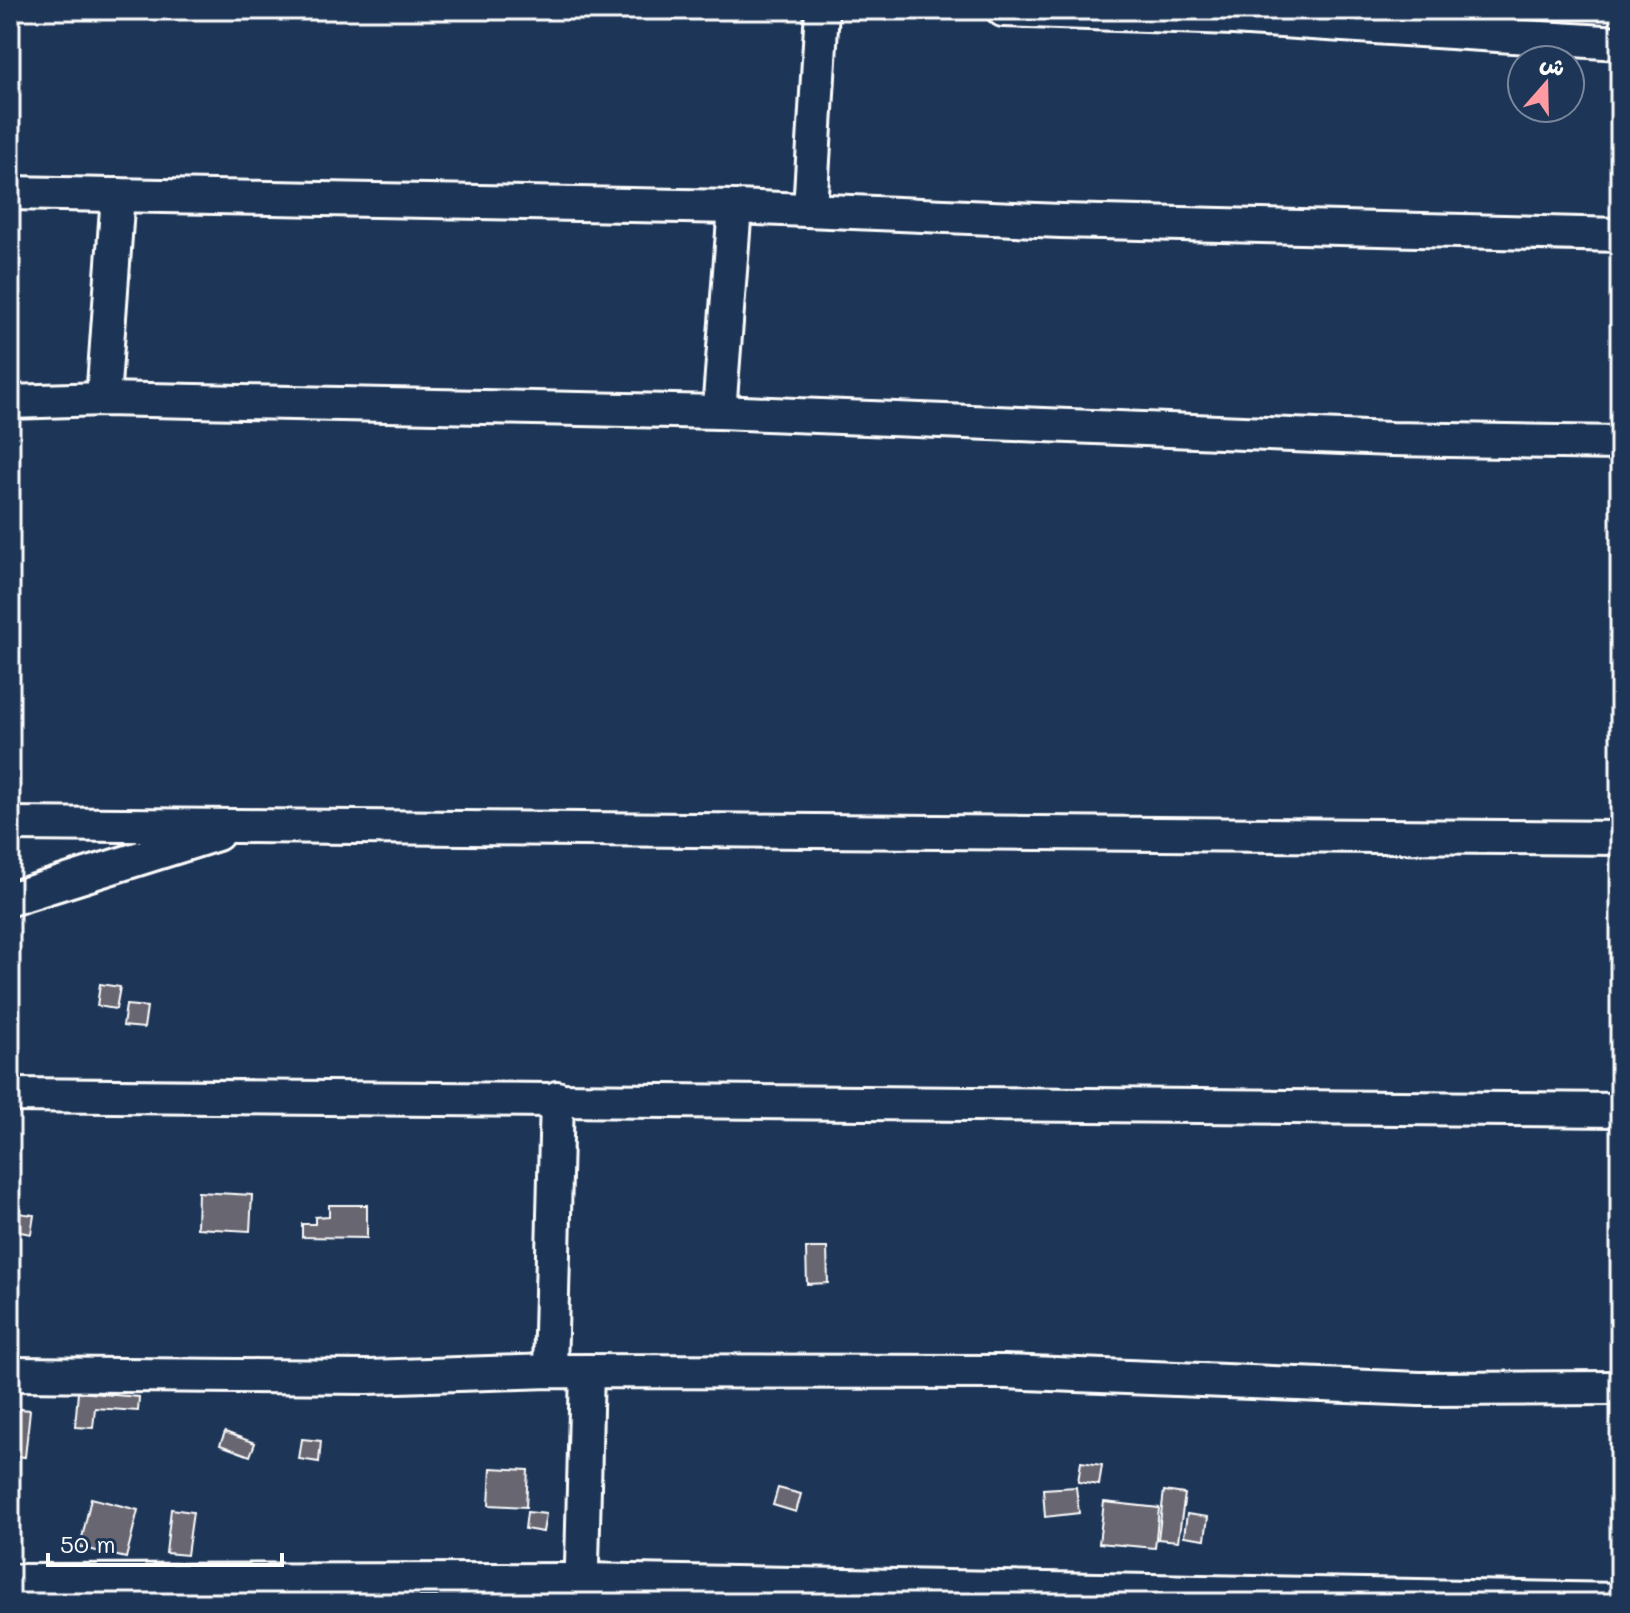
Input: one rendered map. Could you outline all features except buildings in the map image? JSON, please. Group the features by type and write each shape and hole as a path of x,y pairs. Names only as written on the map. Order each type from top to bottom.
{"street":[{"path":"810,210 822,10"},
{"path":"1005,10 1219,18 1620,43"},
{"path":"10,193 735,207 1061,221 1620,235"},
{"path":"103,399 118,195"},
{"path":"719,412 735,207"},
{"path":"10,402 103,399 719,412 1391,439 1620,443"},
{"path":"10,824 1620,838"},
{"path":"10,899 247,825"},
{"path":"10,1095 1620,1110"},
{"path":"550,1371 557,1098"},
{"path":"10,1374 368,1377 550,1371 1019,1372 1420,1389 1620,1388"},
{"path":"582,1592 587,1371"},
{"path":"10,1581 59,1592 582,1592 1620,1600"}]}
